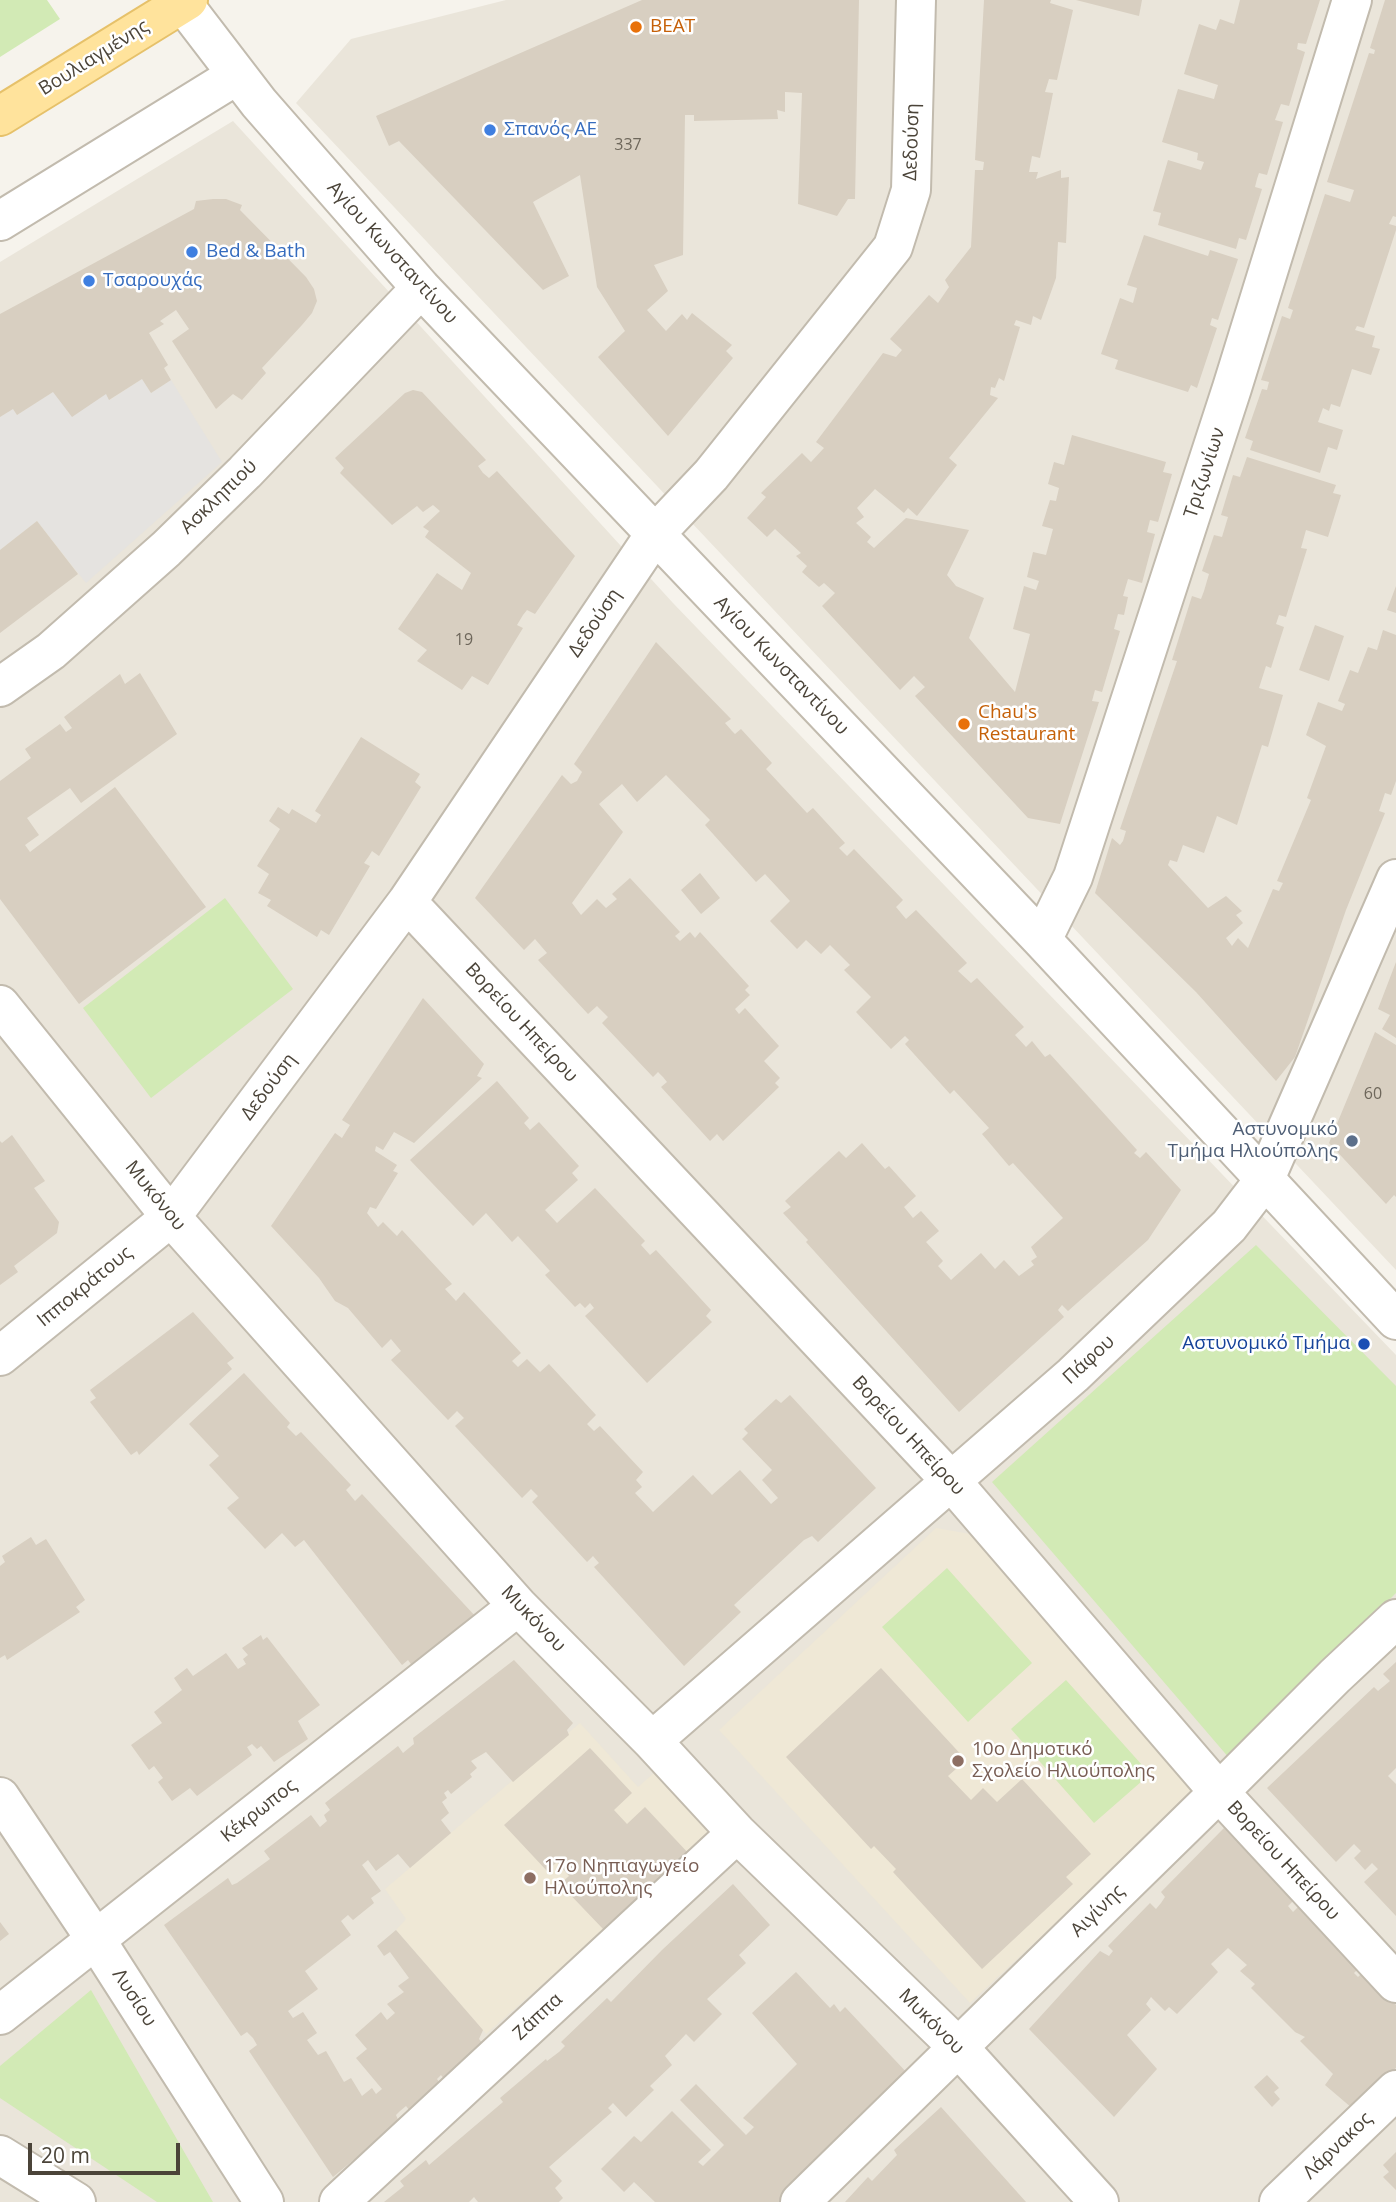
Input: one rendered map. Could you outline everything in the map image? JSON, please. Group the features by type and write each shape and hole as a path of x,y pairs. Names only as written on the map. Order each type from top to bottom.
{"main road":[{"name":"Βουλιαγμένης","path":"0,116 183,1"}],"street":[{"name":"Δεδούση","path":"171,1217 407,902 655,534 711,475 893,247 911,190 916,0"},
{"name":"Τριζωνίων","path":"1042,940 1073,877 1232,388 1352,0"},
{"name":"Αγίου Κωνσταντίνου","path":"183,1 237,75 421,288 1042,940 1396,1320"},
{"path":"0,221 237,75"},
{"name":"Ασκληπιού","path":"0,687 51,651 166,549 246,472 421,288"},
{"name":"Πάφου","path":"652,1741 1073,1376 1229,1226 1265,1179 1394,890"},
{"name":"Βορείου Ηπείρου","path":"407,902 951,1482 1219,1793 1396,1983"},
{"name":"Μυκόνου","path":"0,1005 171,1217 518,1606 652,1741 737,1833 959,2048 1099,2202"},
{"name":"Ιπποκράτους","path":"0,1356 171,1217"},
{"name":"Κέκρωπος","path":"0,2015 518,1606"},
{"name":"Αιγίνης","path":"800,2202 1396,1619"},
{"name":"Λυσίου","path":"0,1797 96,1940 264,2202"},
{"name":"Ζάππα","path":"340,2202 737,1833"},
{"name":"Λάρνακος","path":"1279,2202 1396,2090"},
{"path":"0,2155 76,2202"}],"shaded area":[{"path":"506,0 1396,0 1396,1270 296,103 351,39"},
{"path":"233,121 673,603 1396,1355 1396,2202 0,2202 0,262"},
{"path":"142,379 151,393 171,380 222,462 86,583 37,521 0,550 0,417 13,409 17,415 53,392 106,394 110,400"},
{"name":"10ο Δημοτικό Σχολείο Ηλιούπολης","path":"936,1528 970,1534 1196,1792 970,2003 719,1730"},
{"name":"17ο Νηπιαγωγείο Ηλιούπολης","path":"580,1723 638,1787 655,1772 711,1836 486,2034 396,1930 406,1919 385,1889"}],"green space":[{"path":"0,0 47,0 60,19 0,57"},
{"path":"225,898 293,989 151,1098 83,1008"},
{"path":"1256,1245 1396,1386 1396,1593 1230,1759 992,1482"},
{"path":"947,1568 1032,1663 968,1722 882,1627"},
{"path":"1066,1680 1150,1774 1094,1823 1011,1729"},
{"path":"91,1990 213,2202 157,2202 0,2098 0,2066"}],"building":[{"path":"642,0 859,0 855,199 848,199 837,216 798,204 802,93 785,92 785,112 777,110 778,119 694,121 694,115 685,115 683,255 654,265 668,291 647,310 666,331 682,314 687,320 692,313 732,345 726,351 733,358 668,436 598,357 625,331 597,287 580,175 533,202 569,276 543,290 399,141 389,146 376,116"},
{"path":"984,0 1051,0 1050,3 1073,10 1057,80 1049,79 1045,92 1053,93 1040,158 1032,156 1029,172 1038,172 1036,179 1061,170 1061,178 1069,177 1066,243 1058,242 1056,278 1041,320 1033,316 1031,325 1016,320 1014,325 1020,327 1004,381 999,378 995,388 991,387 990,395 998,398 949,458 957,465 917,516 908,508 904,513 875,489 857,508 864,517 856,523 871,537 867,542 874,548 906,518 969,530 947,575 956,586 984,598 969,638 1015,692 1030,634 1013,629 1024,586 1036,590 1039,581 1027,577 1033,552 1046,555 1053,529 1042,526 1050,500 1056,501 1059,488 1048,484 1054,462 1064,465 1072,435 1166,462 1163,472 1172,474 1158,522 1150,520 1147,532 1155,534 1142,583 1128,579 1123,596 1128,597 1124,615 1118,614 1114,629 1120,631 1102,692 1095,690 1092,701 1099,702 1060,824 1028,818 915,696 925,687 914,676 900,690 822,606 835,593 824,583 819,587 802,572 807,566 796,556 801,553 775,529 767,537 747,518 766,497 761,493 802,453 811,462 824,448 816,442 883,353 896,357 902,350 890,339 929,295 938,303 949,287 945,280 971,247 975,170 983,170 984,162 975,160"},
{"path":"1076,0 1142,0 1139,16"},
{"path":"1240,0 1320,0 1306,44 1298,43 1297,49 1305,52 1289,106 1281,104 1275,120 1283,122 1267,175 1259,173 1255,187 1262,189 1246,240 1239,238 1236,249 1158,225 1161,213 1153,211 1168,160 1201,170 1204,162 1197,160 1198,153 1162,142 1178,89 1214,99 1218,85 1184,74 1199,24 1216,30 1220,19 1234,24"},
{"path":"1385,0 1396,0 1396,217 1393,216 1389,224 1396,226 1396,230 1364,328 1357,326 1355,330 1375,336 1372,347 1380,349 1371,375 1352,369 1340,407 1331,404 1329,411 1323,408 1318,422 1343,430 1337,450 1328,447 1320,473 1250,450 1253,441 1245,438 1262,389 1267,390 1269,382 1261,380 1282,316 1290,319 1293,310 1288,308 1325,194 1350,202 1354,190 1327,182 1369,53 1374,54 1375,50 1370,48"},
{"path":"226,199 242,205 240,210 306,277 314,289 317,301 312,313 262,368 266,373 242,400 233,394 216,409 172,341 189,329 176,310 160,321 164,324 149,333 168,365 164,368 171,380 151,393 142,379 109,400 106,394 72,417 53,392 17,415 13,409 0,417 0,314 194,209 196,201"},
{"path":"1144,235 1208,256 1210,250 1238,259 1218,320 1212,318 1210,325 1217,328 1197,388 1191,385 1188,392 1115,369 1118,360 1101,354 1120,298 1133,303 1137,288 1127,285"},
{"path":"413,390 422,392 486,460 478,466 483,473 489,478 497,471 575,556 535,614 527,610 523,615 517,625 523,628 488,685 472,676 462,690 417,661 427,650 398,629 437,573 462,590 471,573 425,537 429,531 423,527 440,511 433,505 423,512 417,506 392,525 340,473 344,468 335,458 405,393"},
{"path":"1247,457 1336,485 1333,493 1341,495 1328,537 1306,530 1301,548 1307,549 1286,617 1279,615 1276,624 1284,627 1271,668 1266,666 1259,688 1283,695 1268,747 1262,745 1237,825 1217,816 1204,853 1183,845 1177,862 1170,860 1168,865 1208,908 1226,896 1242,911 1236,915 1243,923 1226,938 1232,946 1238,938 1248,948 1273,889 1279,891 1283,883 1277,881 1311,800 1307,798 1326,746 1306,735 1318,702 1342,711 1345,704 1338,701 1350,670 1358,673 1368,647 1377,650 1383,630 1396,635 1396,781 1391,795 1385,793 1379,811 1385,813 1346,910 1295,1057 1276,1081 1196,992 1095,893 1112,838 1120,845 1123,841 1126,831 1120,829 1177,661 1172,660 1192,596 1201,599 1209,574 1202,571 1214,535 1222,537 1228,517 1221,515 1233,475 1240,477"},
{"path":"37,521 78,574 0,633 0,550"},
{"path":"1396,586 1396,613 1387,610"},
{"path":"1315,625 1344,636 1329,681 1299,670"},
{"path":"656,642 731,719 725,723 732,731 735,734 741,729 772,763 766,769 807,813 813,808 845,843 839,848 847,856 854,849 903,900 896,907 906,919 916,910 967,963 958,971 971,983 977,978 1024,1027 1015,1035 1026,1047 1032,1041 1045,1057 1050,1054 1137,1150 1134,1153 1140,1158 1146,1152 1181,1190 1148,1240 1068,1311 1062,1305 1058,1310 1064,1317 959,1412 806,1242 808,1240 783,1213 791,1207 785,1201 839,1151 846,1158 862,1143 885,1169 889,1166 916,1196 904,1207 913,1218 921,1211 939,1231 926,1242 943,1261 938,1266 951,1280 981,1253 995,1269 1004,1260 1019,1276 1034,1265 1031,1261 1037,1257 1031,1247 1063,1218 1013,1163 1009,1166 982,1134 989,1128 954,1090 950,1094 905,1044 909,1040 905,1036 891,1049 856,1012 871,997 844,970 850,965 830,945 821,954 806,940 797,949 770,921 790,901 765,874 756,882 705,825 710,820 666,775 637,802 622,784 599,804 623,832 572,903 581,915 597,899 606,908 617,899 612,894 630,878 680,932 675,936 680,941 690,932 695,938 700,932 749,986 745,990 750,995 735,1009 739,1014 745,1008 779,1046 764,1061 780,1078 775,1083 779,1087 723,1141 717,1134 710,1141 661,1087 667,1082 663,1077 658,1072 653,1077 602,1023 608,1017 597,1006 588,1014 538,960 547,953 535,939 524,950 475,898 562,775 571,784 577,781 582,772 574,764"},
{"path":"140,673 177,734 81,803 70,788 27,818 39,835 25,845 30,852 115,787 206,907 79,1004 0,899 0,781 31,758 25,749 60,724 66,732 72,728 64,717 120,674 125,684"},
{"path":"361,737 420,774 415,782 421,787 379,856 372,851 364,863 370,866 329,935 321,930 317,937 267,906 271,900 258,893 269,874 257,866 280,829 269,821 278,807 289,814 292,809 316,823 321,815 315,811"},
{"path":"700,873 720,898 701,914 681,890"},
{"path":"1396,962 1396,1038 1382,1029 1390,1015 1378,1009"},
{"path":"423,998 484,1064 477,1076 482,1078 414,1143 394,1132 383,1150 376,1146 375,1151 397,1165 393,1171 398,1173 376,1209 370,1207 367,1213 378,1227 383,1222 397,1236 402,1230 452,1284 445,1289 456,1301 464,1292 521,1353 512,1361 518,1367 527,1359 540,1372 549,1364 596,1415 587,1424 594,1431 600,1426 643,1472 636,1480 642,1487 635,1493 653,1512 693,1475 712,1495 740,1470 771,1504 778,1498 762,1480 772,1470 742,1439 748,1433 744,1429 776,1399 781,1403 790,1395 876,1488 818,1542 812,1536 804,1540 734,1605 741,1612 684,1666 594,1567 599,1563 593,1556 587,1562 532,1502 538,1496 531,1489 522,1498 455,1426 464,1418 457,1411 448,1420 391,1360 401,1351 391,1339 382,1348 348,1308 335,1301 319,1278 271,1226 335,1133 342,1138 350,1125 342,1120"},
{"path":"1375,1032 1396,1045 1396,1197 1394,1195 1386,1204 1329,1143"},
{"path":"497,1081 529,1118 524,1123 530,1130 539,1122 579,1166 572,1173 578,1180 545,1210 557,1223 595,1188 645,1241 641,1245 650,1255 656,1250 711,1310 706,1316 712,1322 647,1383 585,1316 594,1308 590,1303 585,1308 580,1303 575,1307 545,1275 550,1271 518,1236 512,1242 486,1213 473,1226 410,1160"},
{"path":"12,1135 45,1181 34,1188 59,1222 57,1233 14,1266 18,1272 0,1285 0,1141 2,1143"},
{"path":"193,1312 234,1358 227,1363 232,1369 139,1455 137,1451 131,1455 90,1402 96,1398 90,1390"},
{"path":"244,1373 290,1423 287,1427 296,1436 301,1432 351,1485 346,1490 355,1501 362,1494 476,1617 413,1667 408,1660 402,1665 304,1540 295,1547 282,1533 265,1549 227,1508 239,1498 209,1465 219,1456 189,1424"},
{"path":"31,1537 36,1545 46,1539 85,1600 76,1607 80,1612 7,1660 5,1655 0,1658 0,1566 5,1562 2,1556"},
{"path":"261,1635 263,1640 267,1637 320,1705 298,1721 308,1739 274,1762 261,1746 257,1749 252,1744 247,1747 252,1755 197,1796 190,1788 172,1801 158,1782 163,1778 154,1766 149,1770 131,1745 162,1723 154,1712 182,1690 174,1678 187,1668 193,1676 226,1653 238,1669 246,1664 243,1659 248,1655 242,1648"},
{"path":"514,1660 573,1723 567,1730 569,1735 513,1782 486,1752 471,1761 477,1768 470,1774 472,1777 451,1794 448,1790 444,1793 447,1798 442,1802 449,1813 441,1820 451,1833 410,1868 398,1854 376,1871 368,1860 362,1865 381,1891 371,1898 374,1903 353,1920 348,1915 341,1921 351,1935 305,1971 318,1989 288,2011 293,2018 303,2012 317,2033 307,2040 318,2055 326,2051 344,2082 351,2078 362,2096 372,2088 376,2094 382,2089 356,2058 367,2049 355,2035 381,2012 387,2020 395,2013 387,2004 404,1992 398,1986 409,1978 390,1952 384,1956 377,1946 396,1930 483,2030 479,2039 484,2045 444,2079 441,2075 437,2079 441,2085 410,2111 406,2106 400,2111 396,2115 399,2122 333,2177 249,2051 257,2045 253,2038 247,2032 241,2036 164,1925 228,1878 232,1885 237,1883 270,1859 264,1851 311,1815 320,1827 327,1821 324,1815 330,1810 325,1803 398,1746 403,1753 414,1744 413,1738"},
{"path":"1396,1662 1396,1768 1388,1776 1396,1784 1396,1916 1364,1882 1378,1869 1372,1863 1365,1870 1354,1858 1361,1851 1354,1844 1336,1862 1267,1788 1374,1687 1378,1691 1390,1681 1383,1674"},
{"path":"881,1668 966,1760 948,1776 971,1800 983,1788 997,1802 1022,1779 1091,1854 1066,1877 1073,1884 982,1969 893,1872 896,1869 874,1846 871,1849 786,1757"},
{"path":"590,1748 632,1793 614,1810 627,1824 645,1807 690,1855 604,1930 560,1884 569,1876 557,1862 547,1871 504,1825"},
{"path":"1224,1828 1294,1900 1288,1906 1293,1912 1298,1907 1358,1969 1354,1973 1358,1977 1363,1972 1396,2005 1396,2068 1352,2108 1325,2085 1333,2074 1300,2041 1305,2037 1295,2032 1251,1988 1255,1984 1240,1971 1247,1965 1228,1948 1211,1964 1218,1972 1177,2014 1169,2007 1165,2011 1151,1997 1146,2004 1151,2010 1127,2035 1157,2069 1114,2117 1029,2029 1100,1951 1109,1956 1113,1951 1108,1946 1150,1903 1156,1909 1165,1897 1161,1892"},
{"path":"733,1884 770,1925 739,1955 746,1963 707,1999 722,2014 694,2042 686,2034 665,2056 672,2065 650,2086 654,2090 626,2117 613,2103 608,2108 612,2112 549,2167 562,2181 555,2188 563,2198 559,2202 478,2202 474,2197 469,2202 384,2202 404,2186 400,2181 426,2160 429,2165 503,2102 500,2098 546,2059 547,2061 559,2052 565,2046 561,2042 607,1998 611,2002"},
{"path":"0,1922 9,1934 0,1941"},
{"path":"796,1972 830,2008 834,2004 840,2012 845,2007 909,2075 803,2178 799,2175 787,2186 793,2192 783,2202 655,2202 634,2182 624,2192 601,2169 634,2136 641,2142 672,2111 711,2150 698,2162 703,2166 724,2145 680,2100 696,2084 746,2135 754,2127 743,2118 797,2064 752,2013"},
{"path":"1267,2075 1279,2088 1274,2092 1280,2099 1272,2107 1254,2087"},
{"path":"941,2107 1026,2202 845,2202 868,2177 872,2181 897,2155 894,2150"},
{"path":"1396,2152 1396,2190 1383,2177 1389,2172 1383,2165"}],"place":[{"name":"ΒΕΑΤ","path":"636,27"},
{"name":"Σπανός ΑΕ","path":"490,130"},
{"name":"Bed & Bath","path":"192,252"},
{"name":"Τσαρουχάς","path":"89,281"},
{"name":"Chau's Restaurant","path":"964,724"},
{"name":"Αστυνομικό Τμήμα Ηλιούπολης","path":"1352,1141"},
{"name":"Αστυνομικό Τμήμα","path":"1364,1344"},
{"name":"10ο Δημοτικό Σχολείο Ηλιούπολης","path":"958,1761"},
{"name":"17ο Νηπιαγωγείο Ηλιούπολης","path":"530,1878"}]}
